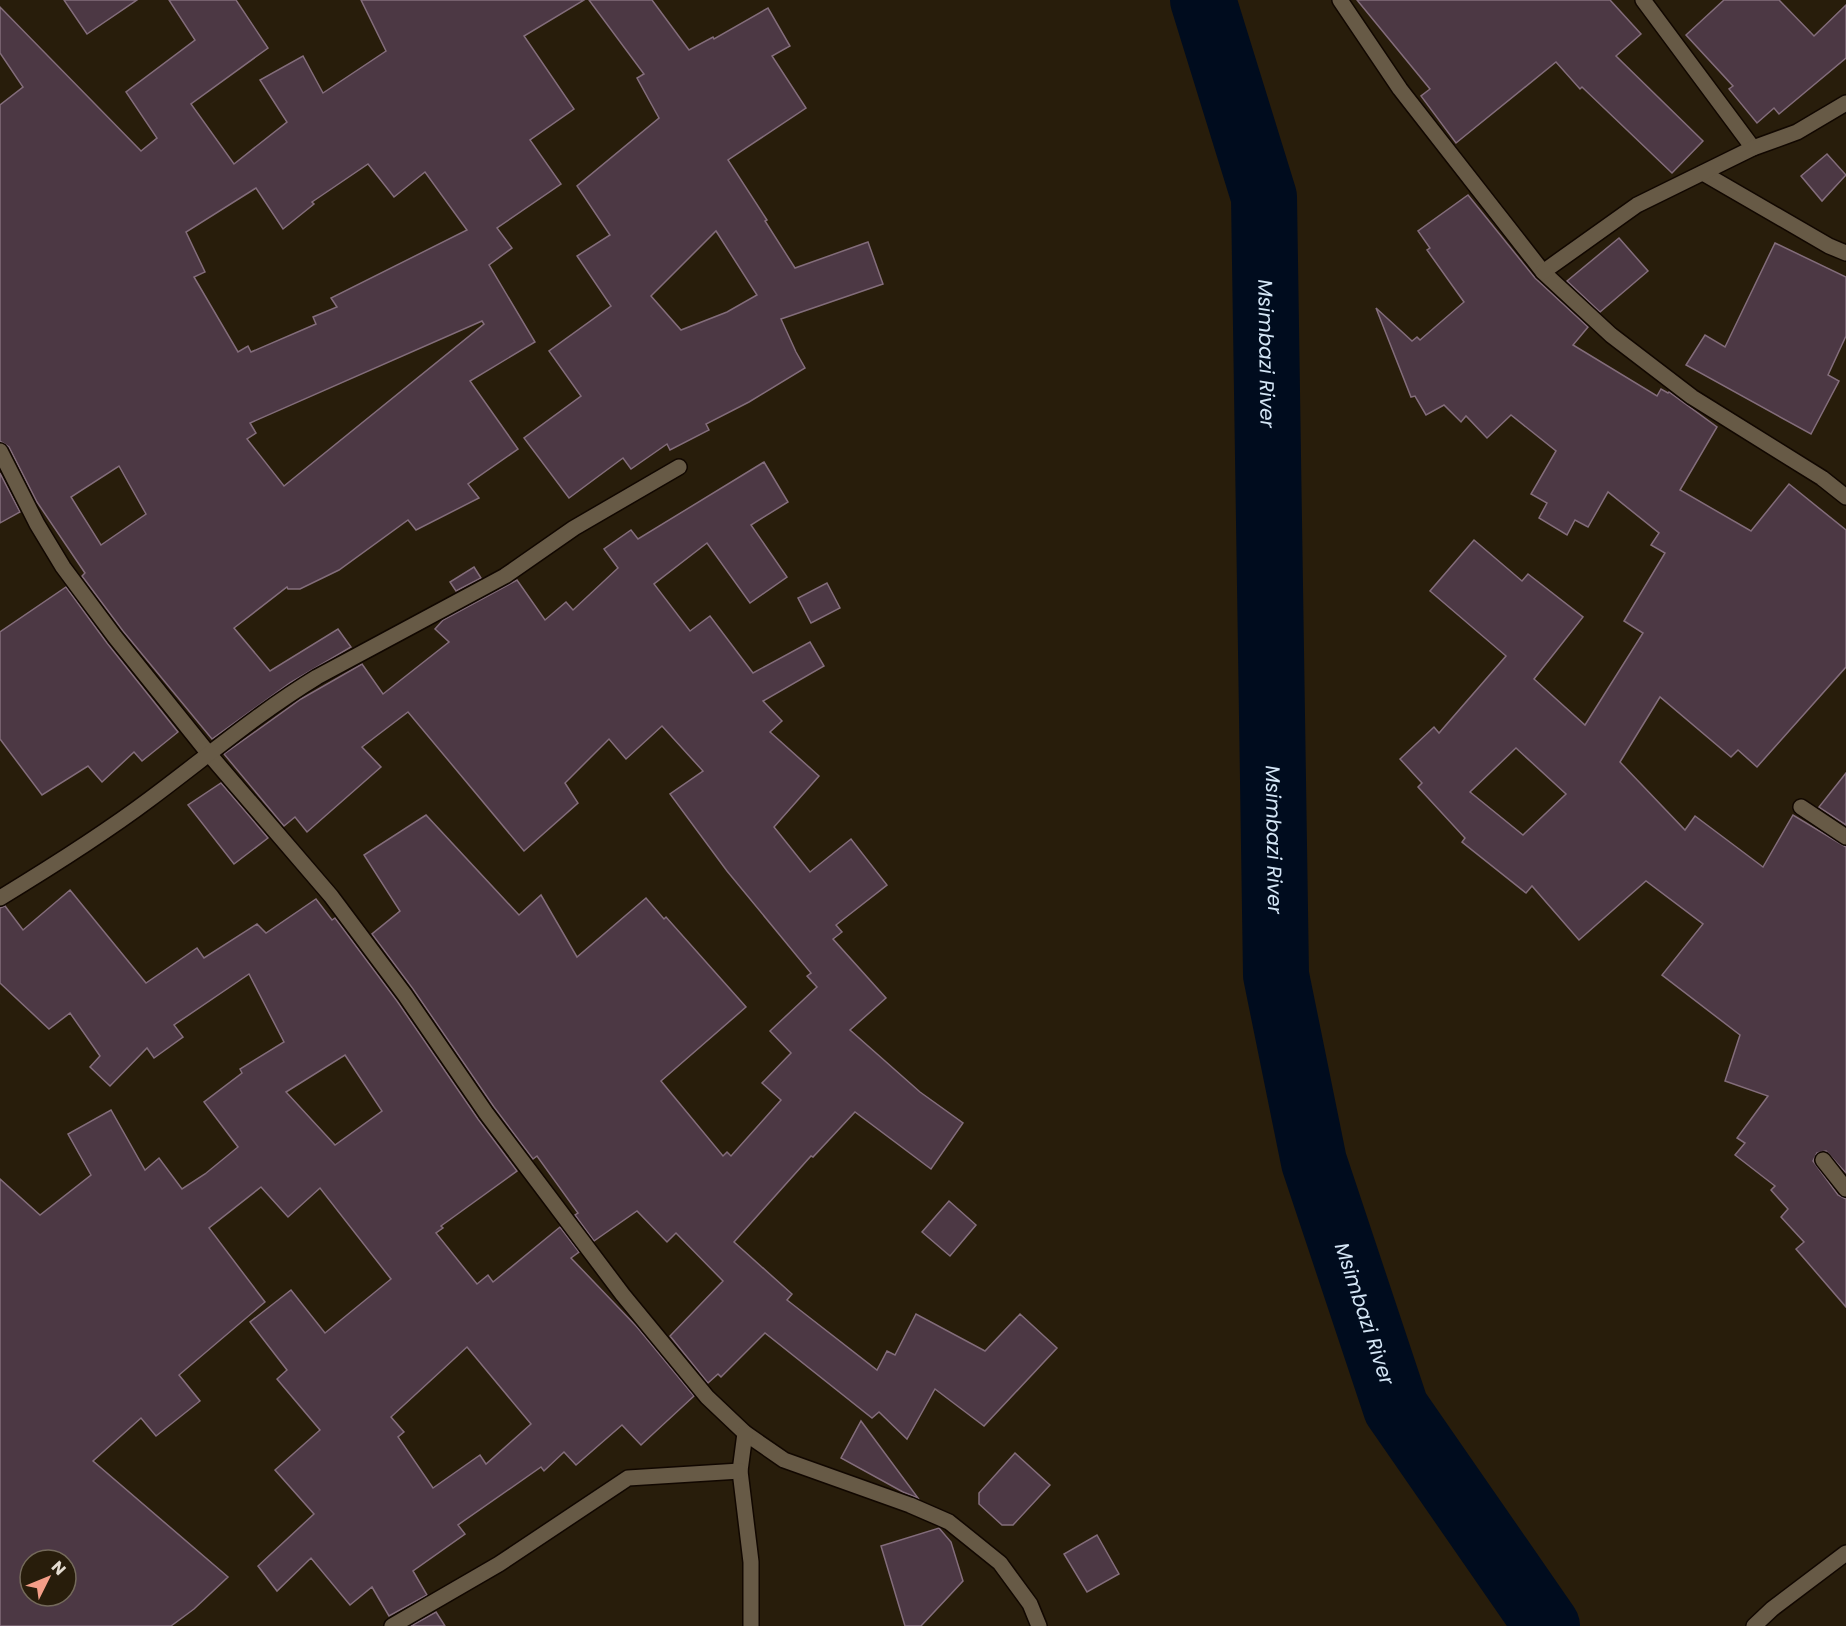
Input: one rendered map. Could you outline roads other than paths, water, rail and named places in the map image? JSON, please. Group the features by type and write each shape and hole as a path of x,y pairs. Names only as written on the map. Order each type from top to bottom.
{"street":[{"path":"1340,0 1400,89 1543,272 1611,335 1692,397 1822,478 1846,497"},
{"path":"1643,0 1753,148"},
{"path":"1543,272 1637,205 1753,148 1797,132 1846,103"},
{"path":"1703,173 1829,246 1846,253"},
{"path":"0,451 37,524 63,567 115,637 209,754 331,896 405,995 486,1113 623,1295 707,1397 745,1433 784,1460 910,1505 949,1522 1000,1563 1030,1604 1039,1626"},
{"path":"0,898 148,801 298,689 505,576 574,528 679,467"},
{"path":"1801,807 1846,837"},
{"path":"1823,1160 1846,1189"},
{"path":"745,1433 740,1471 751,1562 752,1626"},
{"path":"392,1626 499,1564 628,1478 740,1471"},
{"path":"1754,1626 1772,1609 1846,1553"}],"waterway":[{"name":"Msimbazi River","path":"1203,0 1264,197 1276,975 1314,1162 1396,1408 1547,1626"}]}
